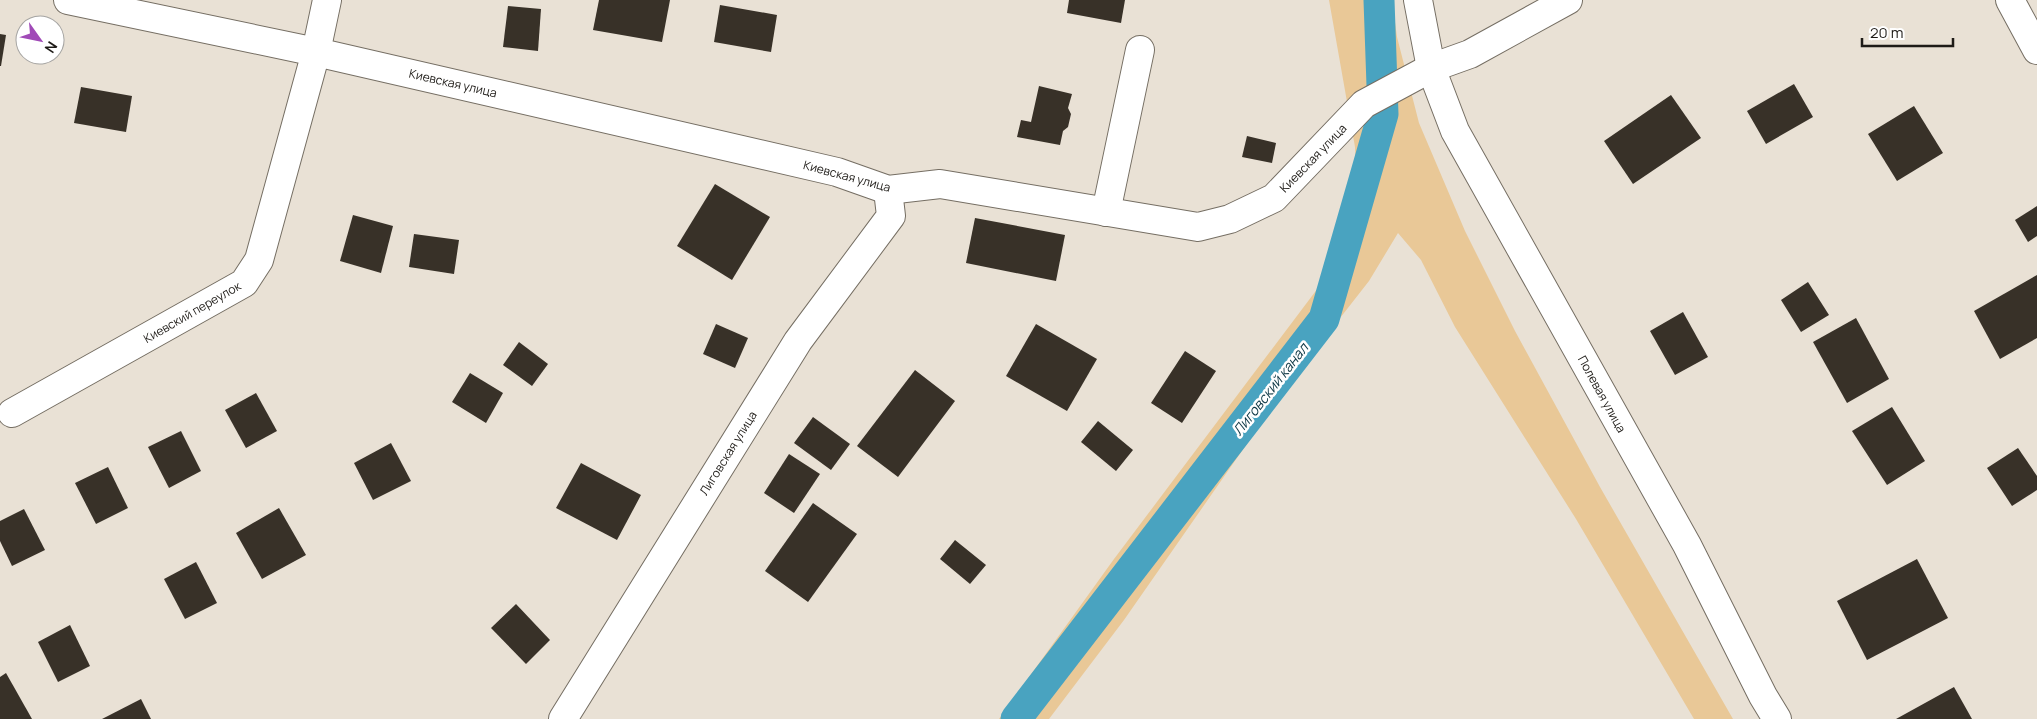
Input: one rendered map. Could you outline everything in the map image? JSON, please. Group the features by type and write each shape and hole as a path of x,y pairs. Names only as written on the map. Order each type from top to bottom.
{"street":[{"name":"Киевская улица","path":"68,0 316,52 836,172 888,190 940,184 1198,227 1230,220 1274,198 1364,104 1431,68 1470,54 1568,0"},
{"name":"Киевский переулок","path":"12,413 244,283 260,260 316,52 327,0"},
{"name":"Полевая улица","path":"1418,0 1431,68 1454,131 1687,545 1763,696 1777,719"},
{"path":"2010,0 2037,50"},
{"path":"1106,212 1140,50"},
{"name":"Лиговская улица","path":"563,719 798,341 891,216 888,190"}],"shaded area":[{"path":"1329,0 1392,0 1397,37 1419,123 1465,231 1515,331 1600,487 1733,719 1694,719 1576,519 1455,327 1421,260 1398,233 1369,281 1290,382 1124,620 1049,719 999,719 1114,559 1324,280 1356,177 1355,147"}],"building":[{"path":"599,0 670,0 662,42 593,30"},
{"path":"1069,0 1125,0 1121,23 1067,13"},
{"path":"720,5 777,15 771,52 714,42"},
{"path":"508,6 541,9 538,51 503,47"},
{"path":"0,34 6,35 1,66 0,66"},
{"path":"1794,84 1813,117 1766,144 1747,111"},
{"path":"1039,86 1072,94 1068,108 1071,114 1068,127 1063,131 1060,145 1017,137 1021,120 1031,122"},
{"path":"81,87 132,96 126,132 74,123"},
{"path":"1671,95 1701,138 1633,184 1604,141"},
{"path":"1914,106 1943,153 1897,181 1868,134"},
{"path":"1247,136 1276,143 1272,163 1242,157"},
{"path":"715,184 770,217 732,280 677,246"},
{"path":"2037,206 2037,236 2028,242 2015,220"},
{"path":"353,215 393,226 381,273 340,261"},
{"path":"975,218 1065,235 1056,281 966,263"},
{"path":"414,234 459,240 454,274 409,267"},
{"path":"2037,275 2037,338 2000,359 1974,311"},
{"path":"1808,282 1829,315 1801,332 1781,300"},
{"path":"1683,312 1708,357 1675,375 1650,331"},
{"path":"1856,318 1889,379 1847,403 1813,342"},
{"path":"716,324 748,338 735,368 703,354"},
{"path":"1036,324 1097,359 1067,411 1006,376"},
{"path":"519,342 548,364 532,386 503,365"},
{"path":"1185,351 1216,371 1182,423 1151,403"},
{"path":"915,370 955,401 898,477 857,446"},
{"path":"470,373 503,393 486,423 452,402"},
{"path":"256,393 277,431 246,448 225,410"},
{"path":"1892,407 1925,461 1887,485 1852,431"},
{"path":"813,417 850,444 831,470 794,443"},
{"path":"1098,421 1133,450 1116,471 1081,442"},
{"path":"181,431 201,471 169,488 148,447"},
{"path":"391,443 411,481 373,500 354,463"},
{"path":"2018,448 2037,476 2037,490 2012,506 1987,468"},
{"path":"789,454 820,474 794,513 764,493"},
{"path":"581,463 641,495 617,540 556,508"},
{"path":"108,467 128,508 96,524 75,483"},
{"path":"813,503 857,534 808,602 765,571"},
{"path":"279,508 306,555 262,579 236,533"},
{"path":"24,509 45,550 12,566 0,541 0,521"},
{"path":"955,540 986,565 970,584 940,559"},
{"path":"1917,559 1948,618 1867,660 1837,601"},
{"path":"196,562 217,603 185,619 164,579"},
{"path":"516,604 550,640 526,664 491,628"},
{"path":"70,625 90,666 58,682 38,642"},
{"path":"6,673 32,719 0,719 0,677"},
{"path":"1954,687 1972,719 1896,719"},
{"path":"141,699 151,719 102,719"}],"waterway":[{"name":"Лиговский канал","path":"1016,719 1324,319 1383,114 1379,0"}]}
